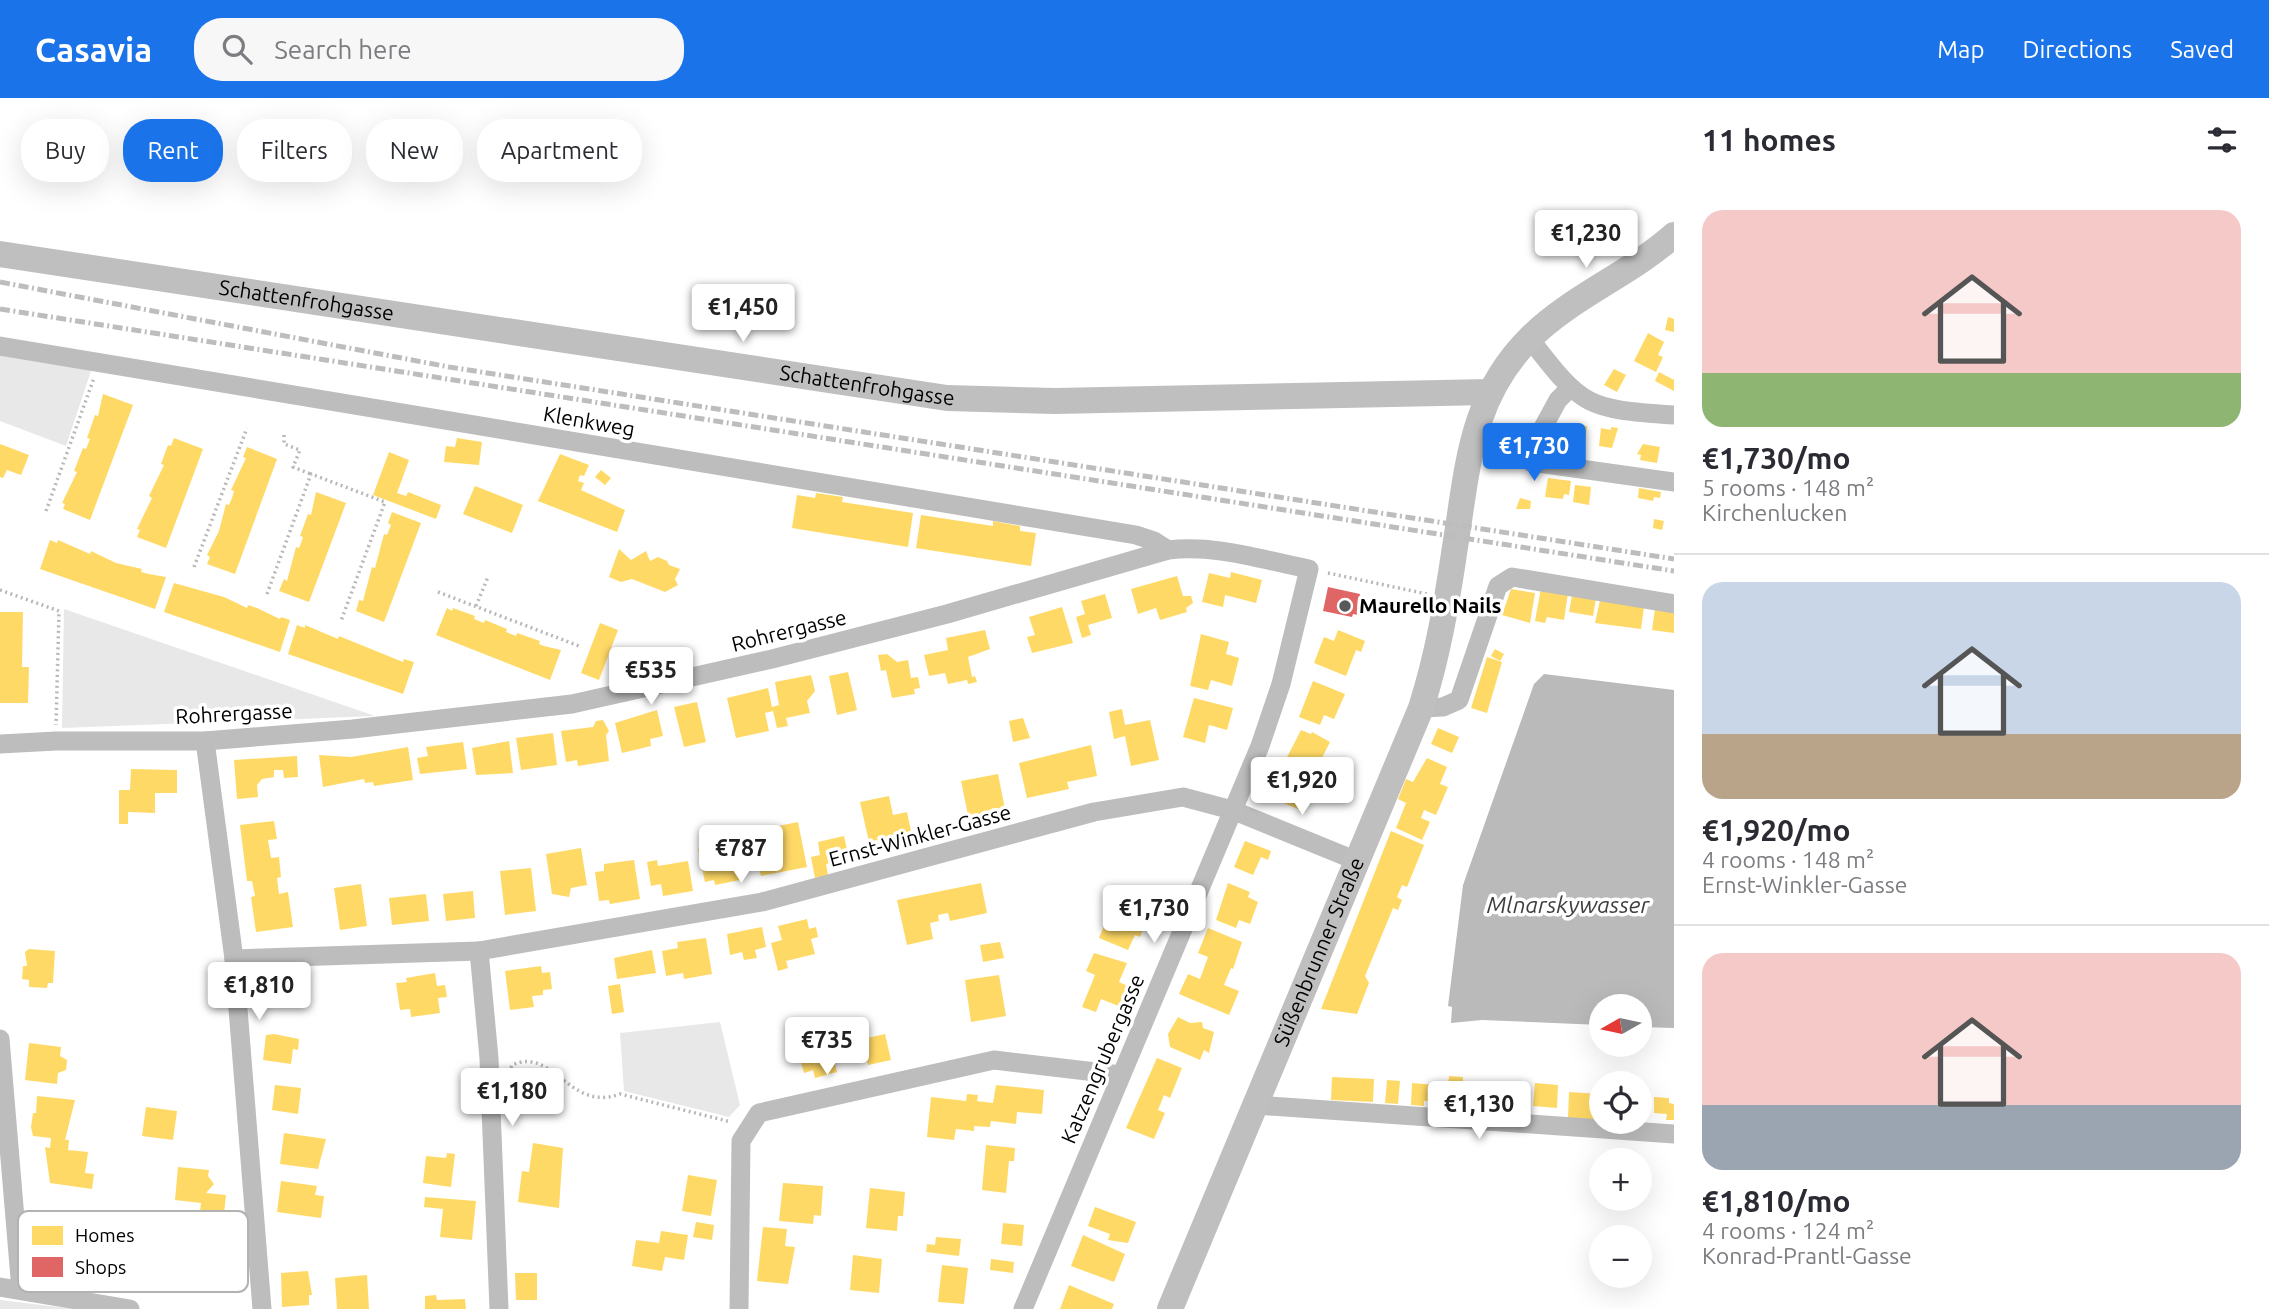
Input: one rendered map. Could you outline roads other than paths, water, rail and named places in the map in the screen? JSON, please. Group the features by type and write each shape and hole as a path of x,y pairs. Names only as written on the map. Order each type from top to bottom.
{"street":[{"name":"Süßenbrunner Straße","path":"1170,1309 1421,708 1438,646 1470,453 1481,410 1489,392 1504,368 1530,339 1559,314 1631,270 1674,235"},
{"name":"Schattenfrohgasse","path":"0,254 947,398 1055,401 1489,392"},
{"path":"1530,339 1570,388 1584,400 1606,409 1674,415"},
{"name":"Klenkweg","path":"0,346 1136,535 1154,541 1168,550"},
{"path":"1570,388 1558,400 1528,455 1531,462 1674,482"},
{"name":"Rohrergasse","path":"0,744 56,741 205,741 353,729 572,704 896,628 1168,550 1191,547 1309,569 1305,589"},
{"path":"1421,708 1443,707 1460,700 1498,586 1512,577 1674,604"},
{"name":"Katzengrubergasse","path":"1023,1309 1260,746 1281,684 1305,589"},
{"path":"205,741 234,960 262,1309"},
{"name":"Ernst-Winkler-Gasse","path":"234,960 479,951 762,902 1094,812 1183,797 1232,810 1357,860"},
{"path":"479,951 490,1082 499,1309"},
{"path":"0,1039 18,1254"},
{"path":"739,1309 741,1141 759,1113 994,1060 1121,1075"},
{"path":"1255,1105 1674,1134"},
{"path":"0,1287 18,1290"},
{"path":"32,1292 130,1309"}],"water":[{"name":"Mlnarskywasser","path":"1544,674 1674,690 1674,1028 1652,1027 1652,994 1589,994 1589,1024 1482,1020 1451,1023 1452,1007 1448,1006 1463,885 1534,684"}],"railway":[{"path":"0,282 449,367 1674,559"},
{"path":"0,309 1674,571"}],"place":[{"name":"Maurello Nails","path":"1345,606"}]}
